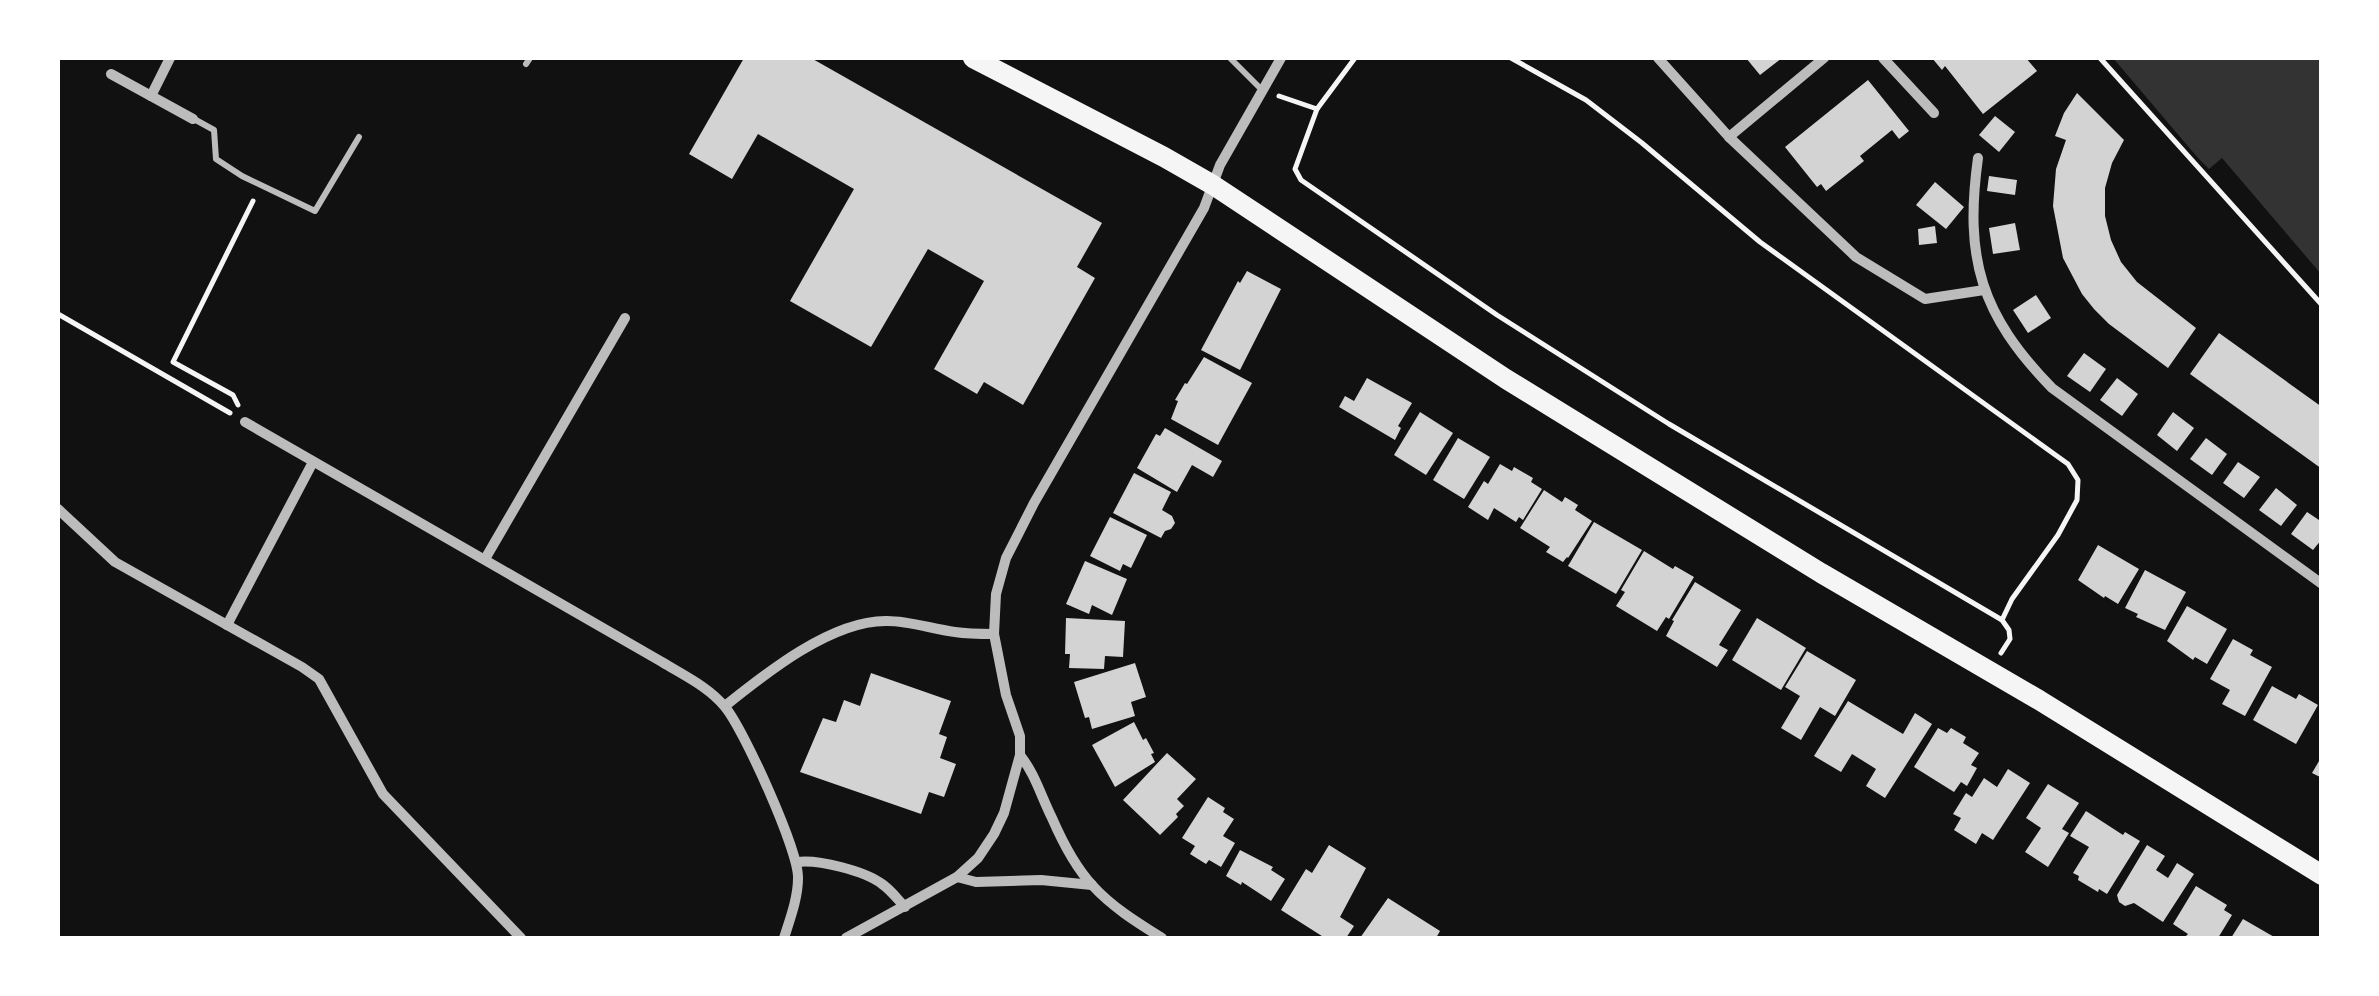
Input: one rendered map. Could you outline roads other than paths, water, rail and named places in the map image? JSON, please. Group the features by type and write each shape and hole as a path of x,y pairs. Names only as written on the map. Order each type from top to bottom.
{"main road":[{"path":"973,58 1213,185 1598,436 2322,875"}],"street":[{"path":"152,96 170,58"},
{"path":"846,938 957,876 978,858 994,834 1004,813 1020,754 1020,736 1006,695 994,634 996,594 1006,558 1204,208 1228,151 1281,58"},
{"path":"1658,58 1729,137 1856,257 1925,299 1984,290"},
{"path":"1729,137 1824,58"},
{"path":"1883,58 1934,113"},
{"path":"110,74 193,119"},
{"path":"1978,158 1973,190 1975,260 2003,329 2027,362 2052,388 2322,584"},
{"path":"485,559 625,318"},
{"path":"245,422 700,684 725,706 760,773 797,862 796,894 784,938"},
{"path":"227,625 313,462"},
{"path":"58,510 116,562 319,678 382,794 520,938"},
{"path":"725,706 791,656 868,622 994,634"},
{"path":"1020,754 1032,771 1070,853 1092,886 1162,938"},
{"path":"797,862 812,860 872,878 884,884 905,907"},
{"path":"957,876 976,882 1041,880 1092,886"}],"lane":[{"path":"1230,58 1262,90"},
{"path":"193,119 214,130 216,160 315,211 359,137"}]}
